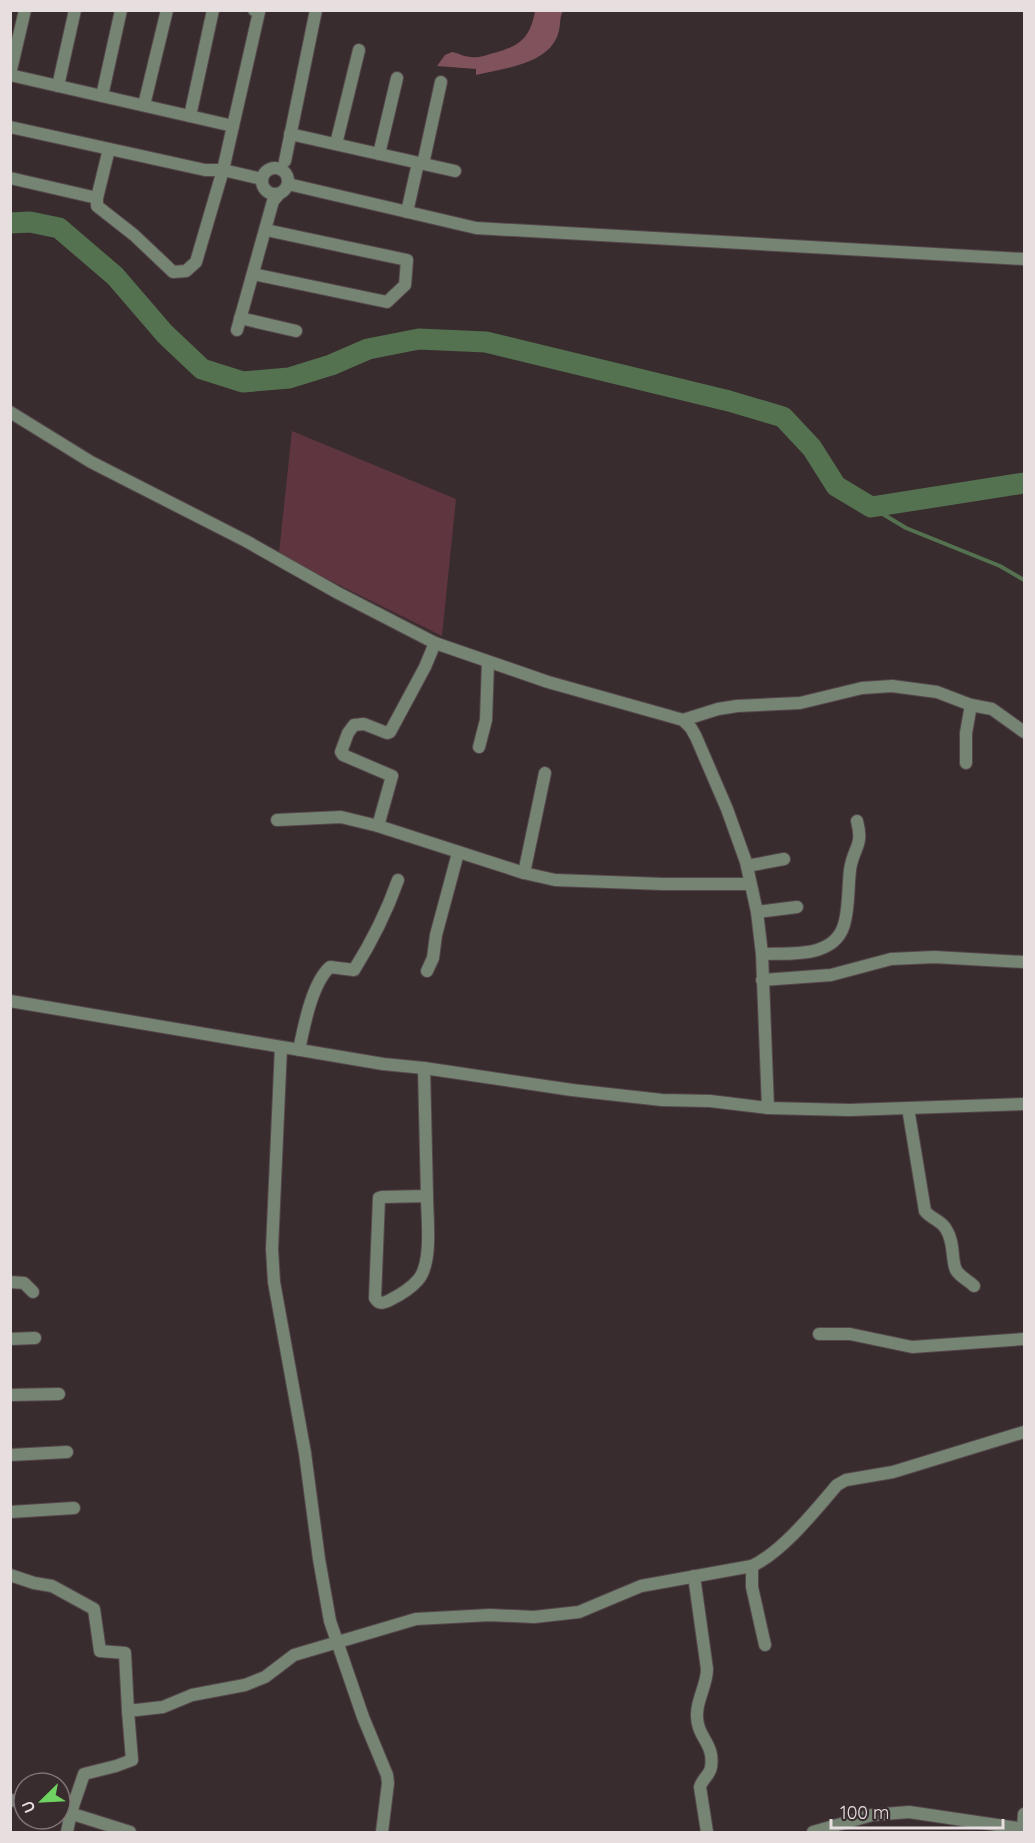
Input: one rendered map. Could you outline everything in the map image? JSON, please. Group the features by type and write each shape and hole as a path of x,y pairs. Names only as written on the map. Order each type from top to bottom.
{"street":[{"path":"25,10 10,75 233,126"},
{"path":"58,86 75,10"},
{"path":"102,96 121,10"},
{"path":"144,105 167,10"},
{"path":"190,116 213,10"},
{"path":"109,149 96,198 97,206 134,235 173,273 186,271 196,262 223,170 259,12 254,10"},
{"path":"285,161 316,10"},
{"path":"336,144 359,50"},
{"path":"379,154 397,78"},
{"path":"407,212 441,82"},
{"path":"10,127 205,170 223,170 262,179"},
{"path":"290,134 455,171"},
{"path":"296,331 238,324 273,201 284,189 287,174 278,168 268,170 262,179 263,186 273,194 284,189 407,212 476,228 1024,259"},
{"path":"10,178 96,198"},
{"path":"253,273 387,302 405,285 407,260 266,230"},
{"path":"10,412 92,462 246,541 338,593 435,643 548,682 683,720 691,728 708,761 747,866 757,912 762,954 768,1108"},
{"path":"378,826 392,776 341,752 348,733 354,725 364,724 387,733 390,732 425,667 435,643"},
{"path":"479,747 486,720 488,662"},
{"path":"683,720 718,709 800,703 862,688 883,686 937,692 971,705 992,709 1024,732"},
{"path":"966,763 966,733 971,705"},
{"path":"1011,721 1024,716"},
{"path":"524,873 545,773"},
{"path":"277,820 341,817 378,826 524,873 555,880 750,884"},
{"path":"762,954 819,950 833,943 845,923 851,861 861,836 857,821"},
{"path":"427,971 433,958 436,935 458,853"},
{"path":"747,866 784,858"},
{"path":"299,1050 320,978 330,967 354,970 372,938 398,880"},
{"path":"757,912 797,907"},
{"path":"762,980 831,975 891,959 934,957 1024,962"},
{"path":"10,1001 383,1064 662,1100 710,1101 768,1108 849,1110 1024,1104"},
{"path":"281,1047 272,1249 275,1287 305,1453 330,1622 363,1717 387,1775 382,1833"},
{"path":"424,1068 427,1196 427,1256 418,1281 399,1295 384,1303 379,1303 375,1298 379,1198 427,1196"},
{"path":"908,1108 925,1211 948,1230 954,1247 955,1269 974,1286"},
{"path":"10,1282 24,1283 33,1292"},
{"path":"819,1334 850,1334 904,1346 1024,1339"},
{"path":"10,1338 35,1338"},
{"path":"10,1395 59,1394"},
{"path":"128,1710 163,1707 192,1695 245,1685 265,1677 294,1655 416,1619 490,1615 534,1617 579,1612 641,1586 752,1566 764,1560 784,1542 837,1485 846,1480 893,1472 1024,1432"},
{"path":"10,1455 67,1452"},
{"path":"10,1512 74,1508"},
{"path":"752,1566 752,1587 765,1645"},
{"path":"10,1575 52,1586 94,1609 100,1652 125,1653 131,1761 84,1774 72,1797"},
{"path":"694,1576 707,1669 707,1678 697,1711 698,1730 708,1742 711,1763 710,1770 700,1787 706,1833"},
{"path":"813,1833 851,1827 872,1815 909,1812 1021,1828 1024,1814"},
{"path":"72,1813 130,1833"}],"shaded area":[{"path":"535,11 563,11 558,34 553,44 535,59 476,75 476,69 437,66 445,55 452,52 468,57 479,57 515,45 526,36"},
{"path":"292,431 456,499 442,636 279,553"}],"waterway":[{"path":"10,223 30,222 59,228 115,276 165,334 202,369 243,382 289,378 331,365 368,349 419,339 486,342 729,401 783,417 812,448 836,486 871,507 1024,483"},
{"path":"871,507 906,528 1000,566 1024,580"}]}
